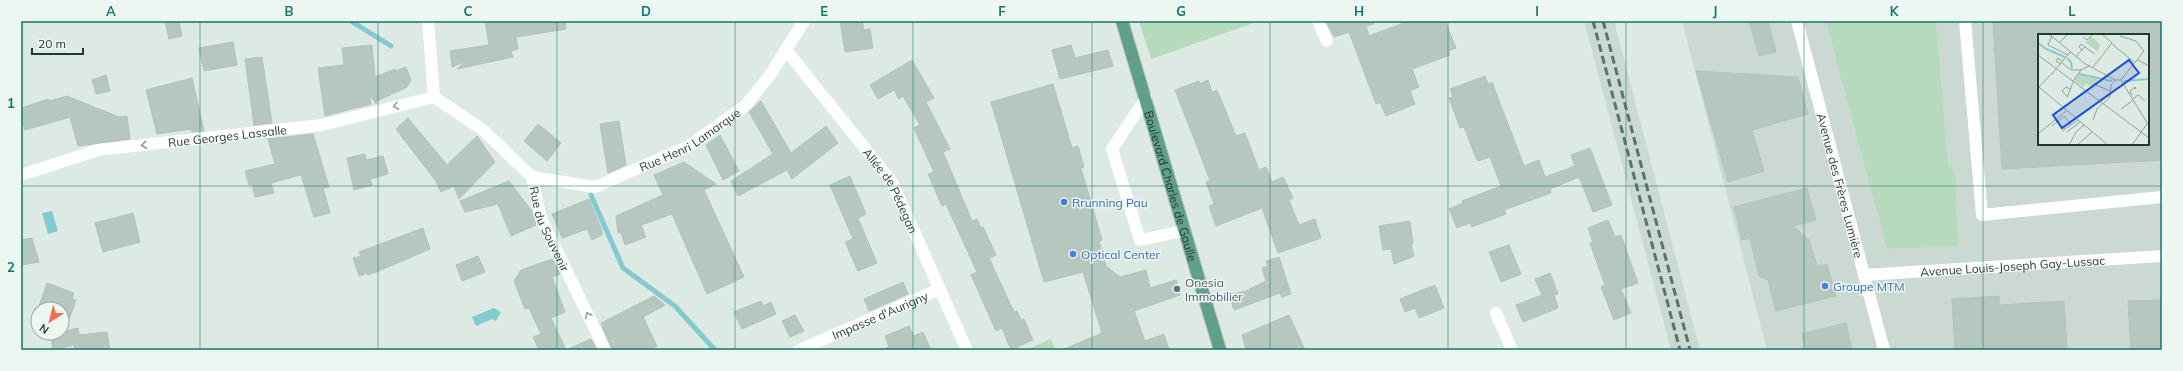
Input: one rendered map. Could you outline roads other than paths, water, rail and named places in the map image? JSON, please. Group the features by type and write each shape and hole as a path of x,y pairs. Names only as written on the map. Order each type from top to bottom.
{"main road":[{"name":"Boulevard Charles de Gaulle","path":"1122,21 1146,98 1183,231 1220,350"}],"street":[{"path":"428,21 434,97"},
{"name":"Rue Henri Lamarque","path":"532,177 595,187 689,146 745,106 770,75 804,21"},
{"path":"1318,21 1327,41"},
{"name":"Avenue des Frères Lumière","path":"1797,21 1884,350"},
{"path":"1965,21 1982,215 2162,197"},
{"name":"Allée de Pédegan","path":"786,50 892,182 966,348"},
{"name":"Rue Georges Lassalle","path":"21,175 98,150 322,125 434,97"},
{"name":"Rue du Souvenir","path":"434,97 483,130 532,177 541,218 605,350"},
{"path":"1146,98 1112,149 1140,240 1183,231"},
{"name":"Avenue Louis-Joseph Gay-Lussac","path":"1864,275 2162,256"},
{"name":"Impasse d'Aurigny","path":"799,350 940,289"},
{"path":"1496,313 1512,350"}],"water":[{"path":"52,211 58,231 48,234 42,213"},
{"path":"494,308 501,312 496,321 492,319 476,326 472,317"}],"waterway":[{"path":"351,21 391,46"},
{"path":"591,195 623,268 675,306 715,350"}],"railway":[{"path":"1593,21 1680,350"},
{"path":"1603,21 1690,350"}],"place":[{"name":"Rrunning Pau","path":"1064,202"},
{"name":"Optical Center","path":"1073,254"},
{"name":"Groupe MTM","path":"1825,286"},
{"name":"Onesia Immobilier","path":"1177,289"}]}
